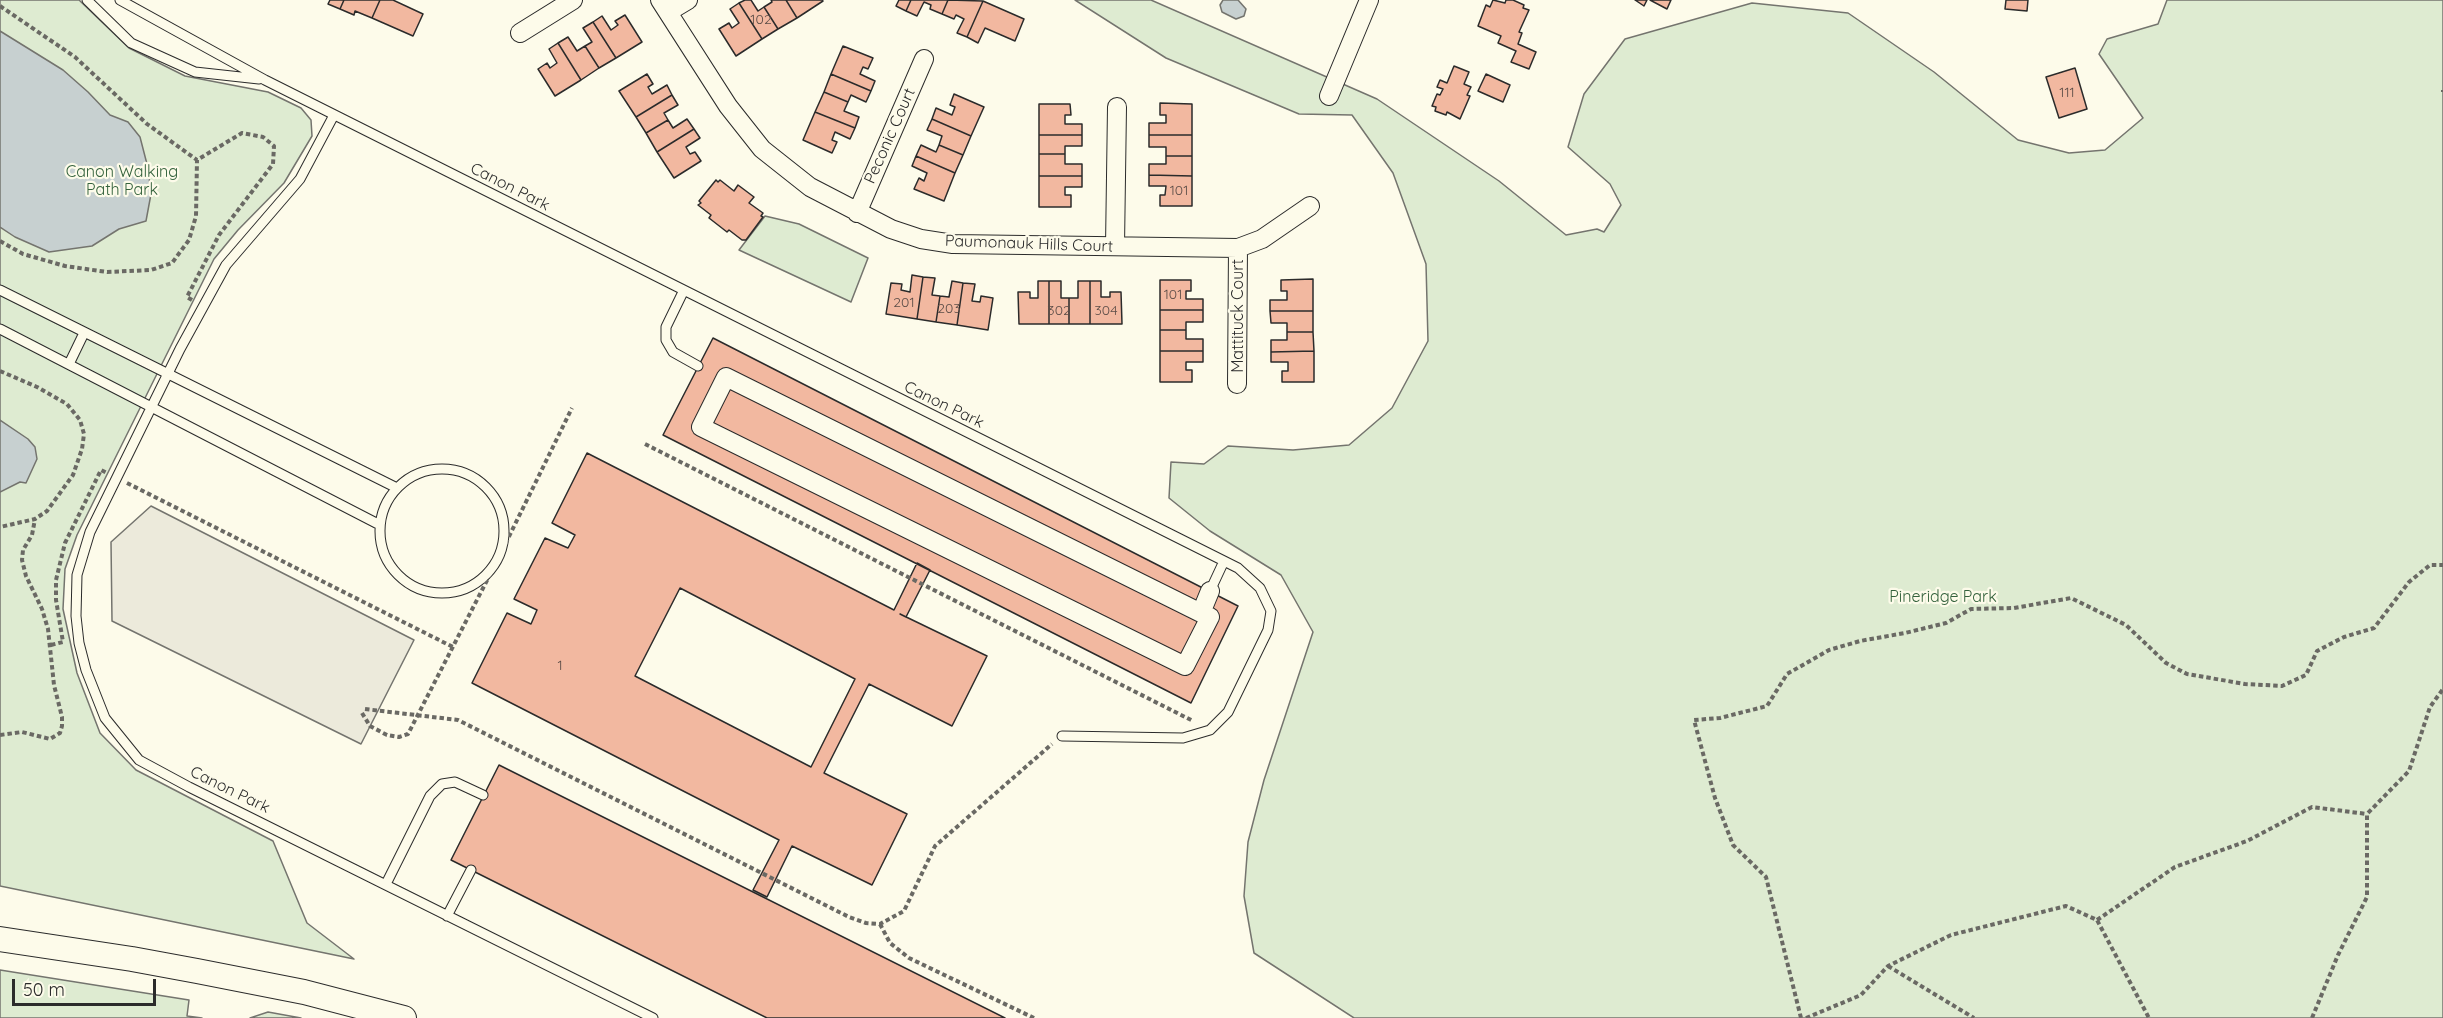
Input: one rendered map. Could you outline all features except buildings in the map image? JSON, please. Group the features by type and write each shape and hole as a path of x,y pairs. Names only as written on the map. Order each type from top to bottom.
{"main road":[{"path":"0,939 132,958 315,995 404,1018"}],"street":[{"path":"520,33 573,0"},
{"path":"664,6 688,0"},
{"path":"1329,96 1369,0"},
{"name":"Paumonauk Hills Court","path":"664,6 728,106 762,149 810,187 891,229 921,239 952,244 1238,248 1262,239 1310,206"},
{"name":"Peconic Court","path":"857,213 924,59"},
{"path":"1115,246 1116,107"},
{"name":"Mattituck Court","path":"1238,248 1238,384"},
{"path":"726,378 1201,613 1210,617 1185,666 701,427 726,378"},
{"path":"1201,613 1210,591"}],"lane":[{"path":"87,0 131,43 195,72 264,80"},
{"name":"Canon Park","path":"120,0 264,80 1238,568 1260,588 1271,611 1268,630 1233,702 1210,730"},
{"name":"Canon Park","path":"334,115 300,179 226,265 168,374 90,532 77,575 76,616 79,643 86,670 105,718 139,760 653,1018"},
{"path":"0,290 397,488"},
{"path":"683,291 666,327 666,340 673,352 698,366"},
{"path":"0,329 380,525"},
{"path":"69,364 84,333"},
{"path":"432,470 451,470 470,475 486,487 498,502 504,521 504,540 498,559 485,577 467,588 446,594 425,591 405,581 390,566 381,546 380,525 386,504 397,488 413,476 432,470"},
{"path":"1210,591 1224,561"},
{"path":"1062,736 1183,738 1210,730"},
{"path":"386,884 430,796 442,784 455,782 483,795"},
{"path":"447,916 471,870"}],"path":[{"path":"0,6 75,57 147,124 197,160"},
{"path":"197,160 242,133 263,136 274,146 273,164 219,235 187,297 204,306"},
{"path":"0,241 23,254 65,266 107,272 151,270 172,263 189,240 196,216 197,160"},
{"path":"0,371 37,387 67,404 80,420 84,434 82,449 73,475 47,511 35,519 0,527"},
{"path":"572,408 498,559 419,715 408,734 399,737 387,735 370,726 364,711 419,715 458,720 849,917 866,923 880,924 904,910 935,846 1062,736"},
{"path":"645,444 1210,730"},
{"path":"51,645 63,642 57,608 56,580 64,543 102,470 453,647"},
{"path":"0,735 22,732 51,739 60,733 62,717 54,685 51,645 42,609 26,576 22,560 23,550 32,535 35,519"},
{"path":"1801,1018 1766,877 1733,845 1715,798 1694,720 1720,718 1767,706 1786,674 1829,650 1946,623 1971,609 2014,608 2071,598 2126,625 2166,663 2187,674 2245,684 2282,686 2306,675 2317,651 2344,637 2374,628 2409,582 2430,565 2443,565"},
{"path":"2312,1018 2338,955 2367,897 2367,814 2409,771 2430,707 2443,689"},
{"path":"2097,920 2175,867 2247,841 2312,807 2367,814"},
{"path":"1806,1018 1861,995 1888,966 1950,935 2026,914 2066,906 2097,920 2149,1018"},
{"path":"880,924 890,943 909,958 1034,1018"},
{"path":"1888,966 1974,1018"}],"green space":[{"name":"Canon Walking Path Park","path":"0,0 79,0 129,48 185,76 268,92 301,108 311,120 312,136 284,183 238,230 214,259 77,535 65,569 63,609 77,673 100,733 136,770 273,841 307,923 354,959 0,886"},
{"name":"Pineridge Park","path":"1075,0 1151,0 1377,99 1499,181 1566,235 1597,229 1604,232 1621,205 1610,184 1568,147 1584,94 1625,39 1752,3 1848,13 1934,72 2018,140 2069,153 2105,150 2143,118 2099,54 2107,39 2158,24 2167,0 2443,0 2443,1018 1354,1018 1254,953 1244,896 1248,842 1264,780 1313,632 1281,575 1210,531 1169,498 1171,462 1204,464 1228,446 1293,450 1349,445 1392,408 1428,341 1426,264 1393,173 1352,115 1299,114 1166,58"},
{"path":"765,216 799,224 868,258 851,302 739,250"},
{"path":"0,970 189,1000 187,1016 202,1018 0,1018"},
{"path":"268,1012 301,1018 250,1018"}],"shaded area":[{"path":"1223,0 1238,0 1246,9 1244,16 1236,19 1222,12 1220,5"},
{"path":"0,31 63,70 110,115 128,122 140,137 148,168 151,194 146,221 119,229 92,246 49,252 15,237 0,227"},
{"path":"0,420 28,439 35,447 37,459 26,483 20,482 0,492"},
{"path":"151,506 414,640 361,744 112,621 111,542"}]}
